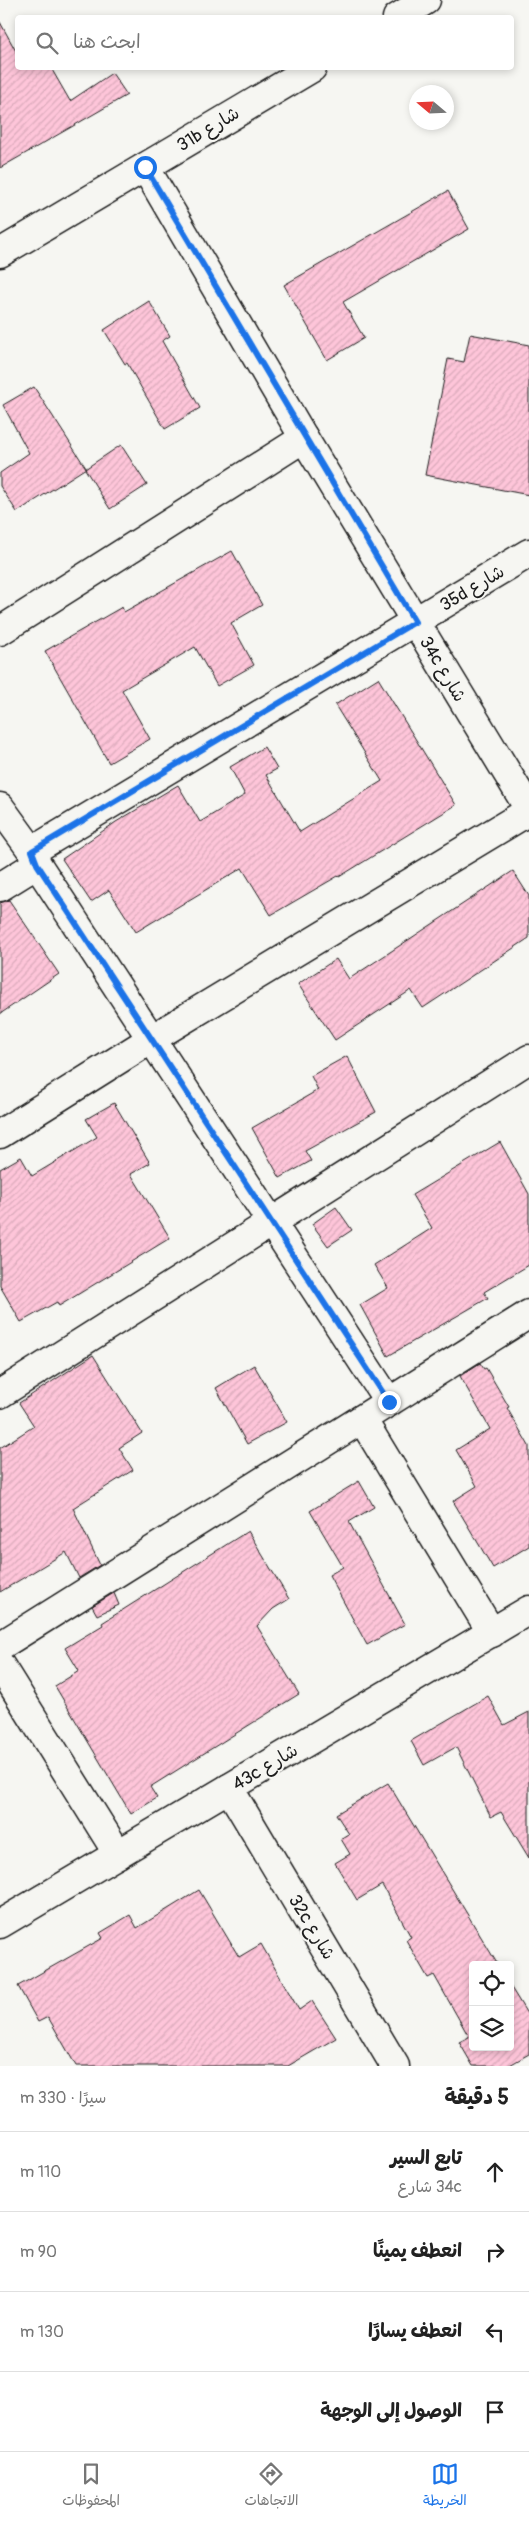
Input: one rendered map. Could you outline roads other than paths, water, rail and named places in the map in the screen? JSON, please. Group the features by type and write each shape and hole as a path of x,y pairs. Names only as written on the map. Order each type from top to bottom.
{"street":[{"path":"401,15 426,0"},
{"name":"31b شارع","path":"0,252 309,70"},
{"name":"34c شارع","path":"145,167 304,438 529,810"},
{"path":"0,631 304,438"},
{"name":"35d شارع","path":"0,887 35,857 529,553"},
{"path":"0,807 35,857 389,1402"},
{"path":"0,1134 152,1038 529,810"},
{"path":"0,1394 529,1059"},
{"path":"0,1646 529,1314"},
{"path":"362,1419 492,1633"},
{"name":"43c شارع","path":"0,1924 529,1610"},
{"path":"0,1665 118,1854"},
{"name":"32c شارع","path":"229,1788 396,2066"}]}
